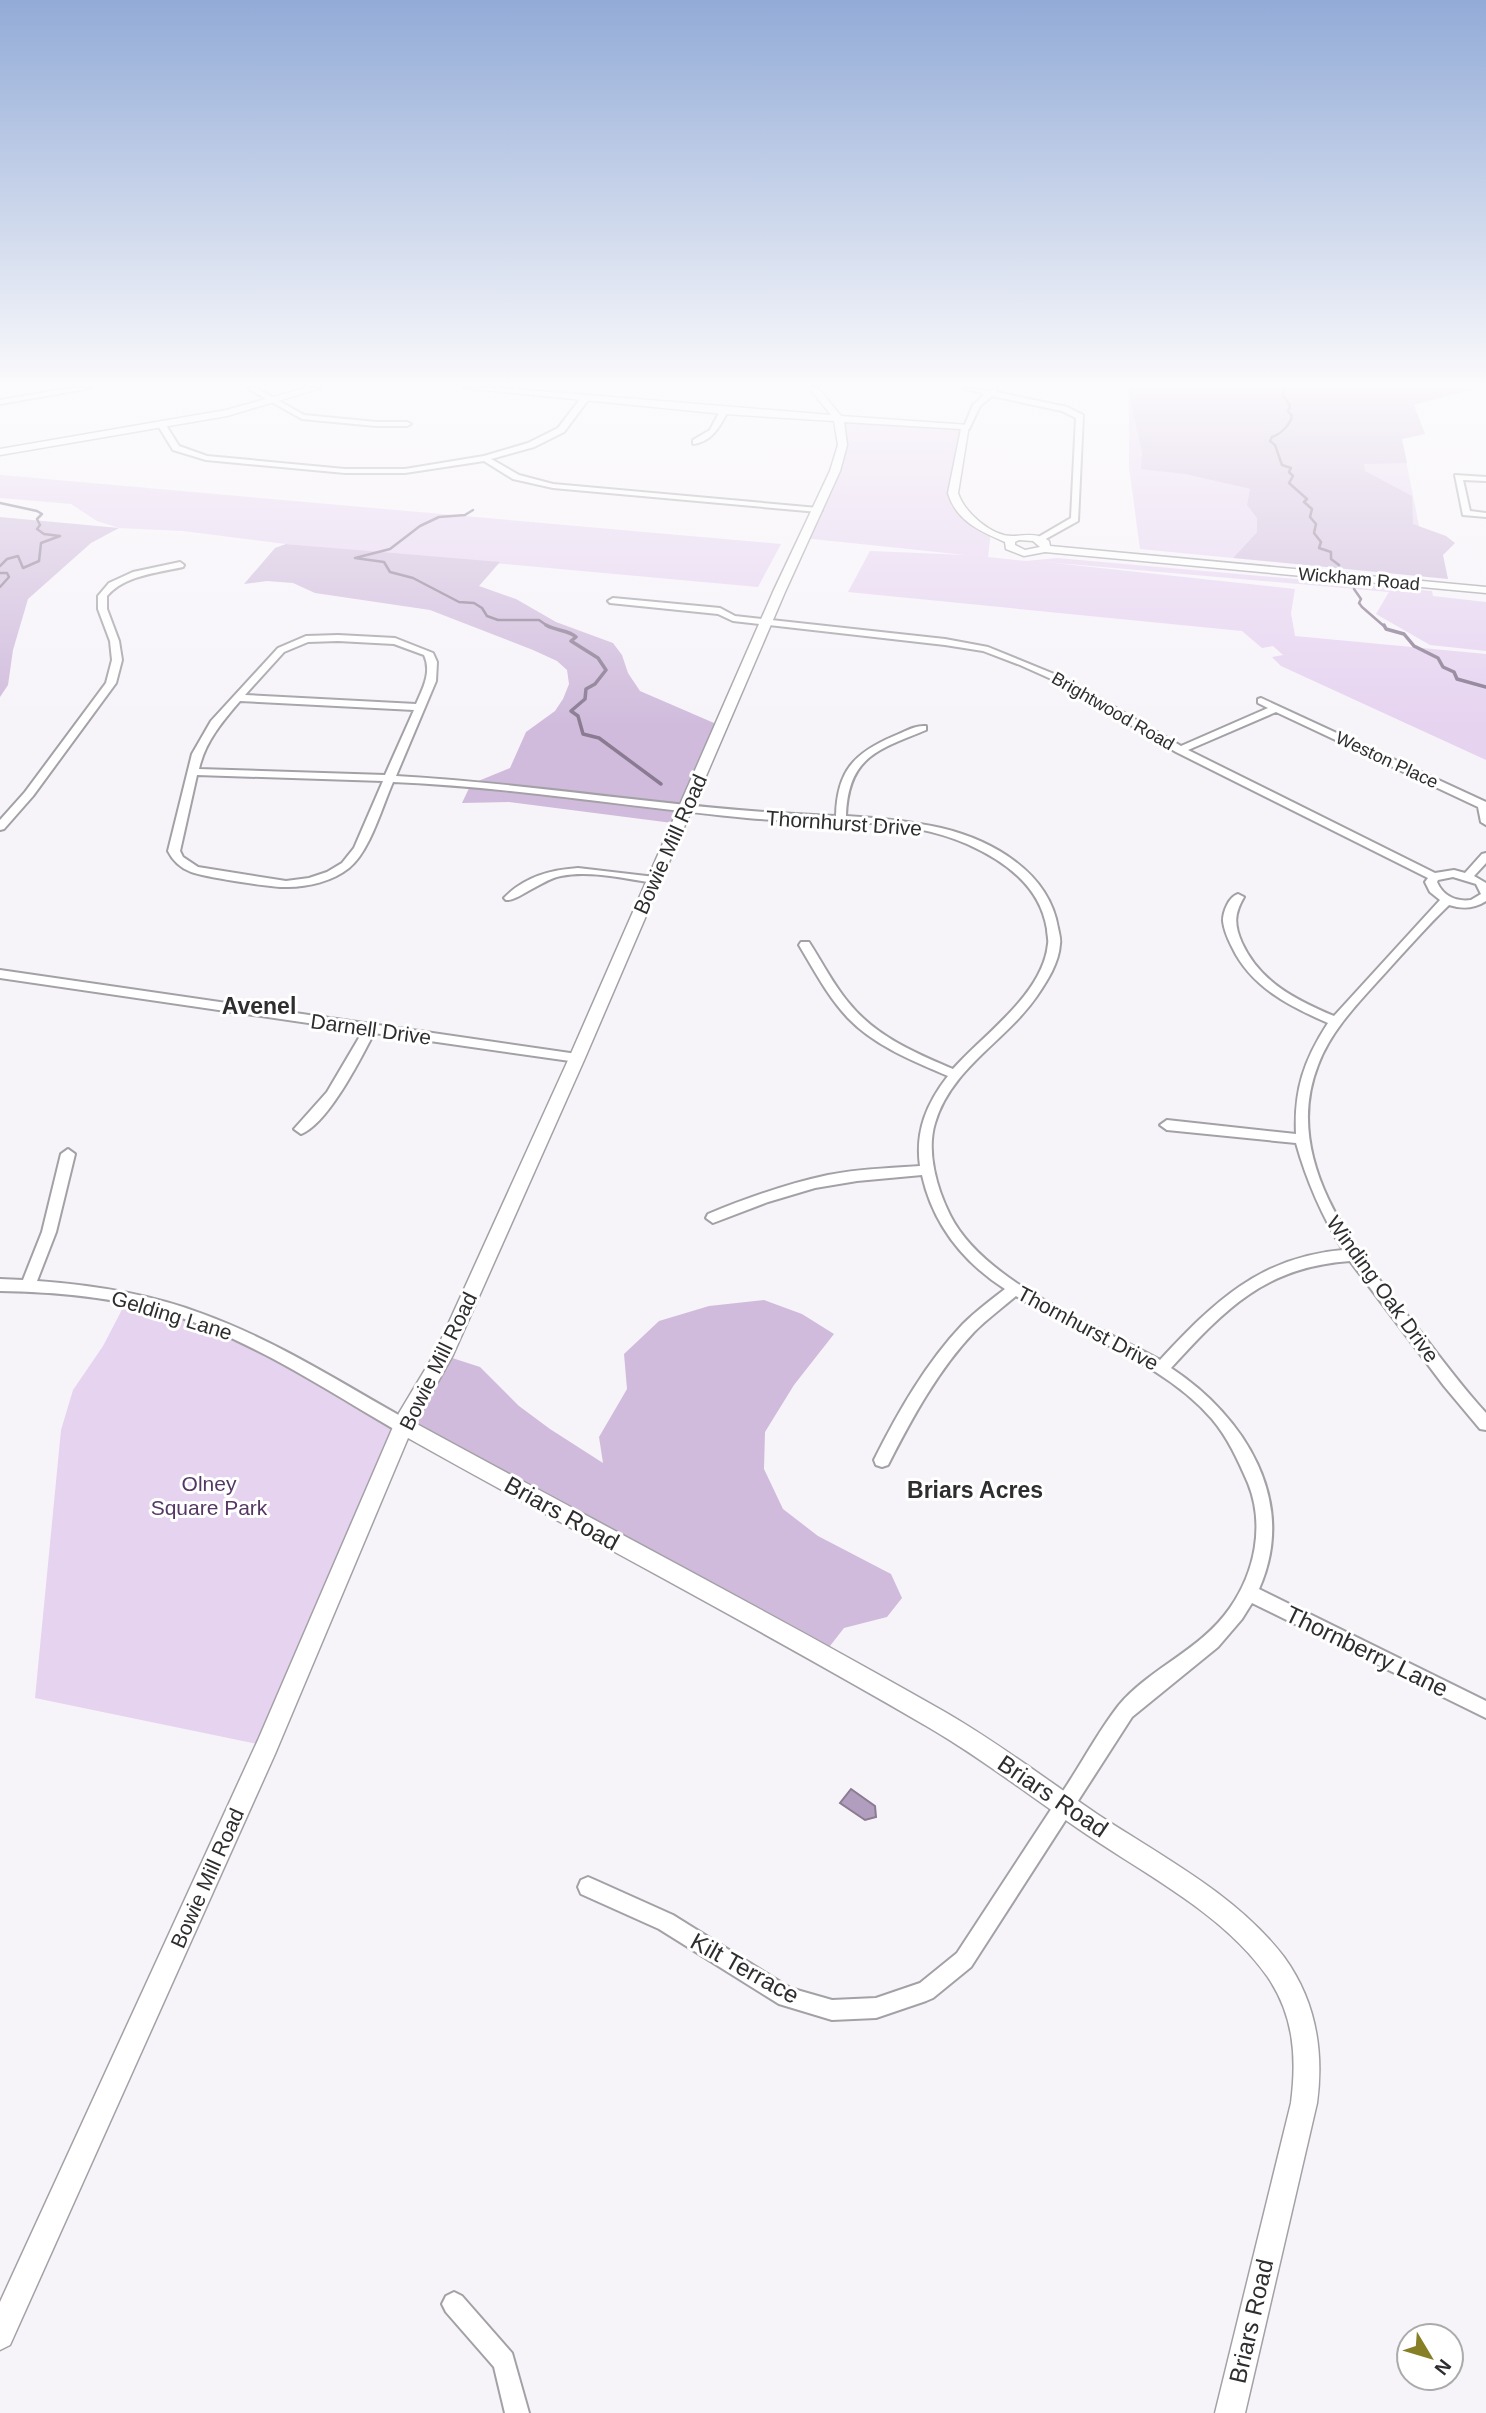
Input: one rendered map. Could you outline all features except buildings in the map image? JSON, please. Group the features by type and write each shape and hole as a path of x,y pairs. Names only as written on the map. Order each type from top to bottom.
{"street":[{"path":"714,501 818,510"},
{"name":"Bowie Mill Road","path":"0,2335 268,1746 409,1413 443,1355 577,1058 822,501"},
{"path":"954,501 959,511 974,522 1010,540 1023,536 1042,544"},
{"path":"1010,540 1008,545 1018,552 1030,553 1072,522 1076,514 1077,501"},
{"path":"1463,501 1469,524"},
{"path":"1466,513 1486,515"},
{"name":"Wickham Road","path":"1042,544 1231,568 1486,590"},
{"path":"0,827 29,794 117,672 118,660 101,600 105,589 134,573 180,565"},
{"name":"Brightwood Road","path":"613,601 720,611 733,618 887,634 985,649 1060,680 1180,750 1434,877"},
{"path":"349,638 395,641 428,653 432,662 432,681 419,707 359,849 346,865 311,881 286,884 195,870 177,859 174,851 177,835 197,754 215,723 281,650 306,639 349,638"},
{"path":"237,698 419,707"},
{"name":"Weston Place","path":"1261,701 1483,805 1486,822"},
{"path":"1180,750 1277,708"},
{"path":"841,820 843,782 852,765 883,744 922,728"},
{"name":"Thornhurst Drive","path":"193,772 465,783 764,817 841,820 926,828 968,840 1011,863 1030,881 1046,902 1055,927 1055,953 1048,972 1034,992 954,1074 938,1099 929,1121 926,1147 928,1170 936,1201 950,1229 980,1263 1037,1303 1163,1367 1219,1416 1239,1441 1254,1472 1264,1504 1265,1535 1258,1574 1234,1617 1217,1637 1159,1681 1126,1711 1066,1804"},
{"path":"1468,876 1486,856"},
{"path":"510,898 527,882 548,873 574,870 654,880"},
{"path":"1447,873 1468,876 1480,883 1485,897 1468,904 1447,900 1433,890 1431,882 1434,877 1447,873"},
{"path":"1238,897 1229,916 1233,934 1239,951 1256,975 1285,998 1334,1021"},
{"name":"Winding Oak Drive","path":"1447,900 1334,1021 1310,1069 1304,1094 1303,1139 1308,1167 1326,1211 1354,1255 1486,1423"},
{"path":"805,945 839,1000 859,1022 899,1049 954,1074"},
{"name":"Darnell Drive","path":"0,974 577,1058"},
{"path":"301,1129 317,1115 337,1088 370,1029"},
{"path":"1167,1125 1303,1139"},
{"path":"28,1285 49,1232 68,1154"},
{"path":"713,1218 755,1201 815,1183 859,1175 928,1170"},
{"path":"1163,1367 1203,1322 1240,1291 1272,1273 1309,1260 1354,1255"},
{"name":"Gelding Lane","path":"0,1285 28,1285 128,1298 221,1327 260,1345 405,1427"},
{"path":"882,1460 913,1402 937,1366 970,1327 1015,1288"},
{"name":"Briars Road","path":"405,1427 939,1721 1066,1804 1215,1907 1254,1939 1294,1996 1305,2029 1310,2068 1230,2413"},
{"name":"Thornberry Lane","path":"1248,1592 1486,1710"},
{"name":"Kilt Terrace","path":"588,1886 666,1922 786,1997 832,2010 876,2008 926,1991 964,1960 1066,1804"},
{"path":"454,2304 504,2361 517,2413"}],"green space":[{"path":"31,501 290,501 781,544 758,587 286,544 183,531 119,528 97,521 71,504"},
{"path":"820,501 954,501 991,532 988,557 1026,561 1057,558 1432,591 1433,596 1486,602 1486,651 1430,645 1376,614 1389,592 1045,562 1295,589 1291,613 1295,636 1486,654 1486,760 1281,666 1272,657 1283,655 1273,646 1262,648 1242,631 848,592 870,551 966,555 803,538"},
{"path":"1134,501 1253,501 1257,532 1233,558 1140,549"},
{"path":"1301,501 1414,501 1429,577"},
{"name":"Olney Square Park","path":"128,1298 221,1327 405,1427 267,1746 35,1698 61,1430 73,1390 103,1346"}],"shaded area":[{"path":"1248,501 1412,501 1413,524 1446,536 1455,543 1443,555 1448,579 1233,558 1257,532 1257,518 1247,505"},
{"path":"0,517 119,528 91,543 28,599 13,650 8,685 0,697"},
{"path":"286,544 500,562 479,586 516,599 556,622 613,643 640,691 721,726 680,824 509,802 462,803 471,784 510,768 526,732 555,711 569,684 567,670 557,661 533,650 430,610 315,593 293,583 267,581 244,584 275,548"},
{"path":"764,1300 802,1314 834,1334 794,1385 765,1432 764,1469 783,1509 818,1536 891,1574 902,1598 887,1617 844,1628 823,1655 405,1427 443,1355 480,1367 519,1406 603,1463 599,1437 627,1389 624,1354 659,1321 709,1306"},
{"path":"851,1789 875,1806 876,1817 865,1820 840,1803"}],"waterway":[{"path":"1305,501 1312,509 1310,517 1316,524 1314,533 1321,542 1319,548 1331,552 1331,559 1339,565"},
{"path":"0,503 37,511 42,514 37,519 40,525 37,529 44,534 60,536 41,543 39,561 23,568 18,556 7,559 0,566"},
{"path":"473,510 465,515 439,517 420,526 390,549 355,558 384,562 390,572 413,578 459,602 474,603 482,608 487,616 498,620 539,620 546,625"},
{"path":"0,573 7,573 9,577 0,587"},
{"path":"1354,589 1361,599 1359,603 1362,607 1385,627"},
{"path":"546,625 576,637 571,641 598,658 606,670 595,684 586,689 585,699 571,711 578,716 583,734 599,738 661,784"},
{"path":"1385,627 1404,634 1414,646 1438,658 1443,667 1454,672 1457,679 1486,687"}],"district":[{"name":"Avenel","path":"259,1006"},
{"name":"Briars Acres","path":"975,1490"}]}
